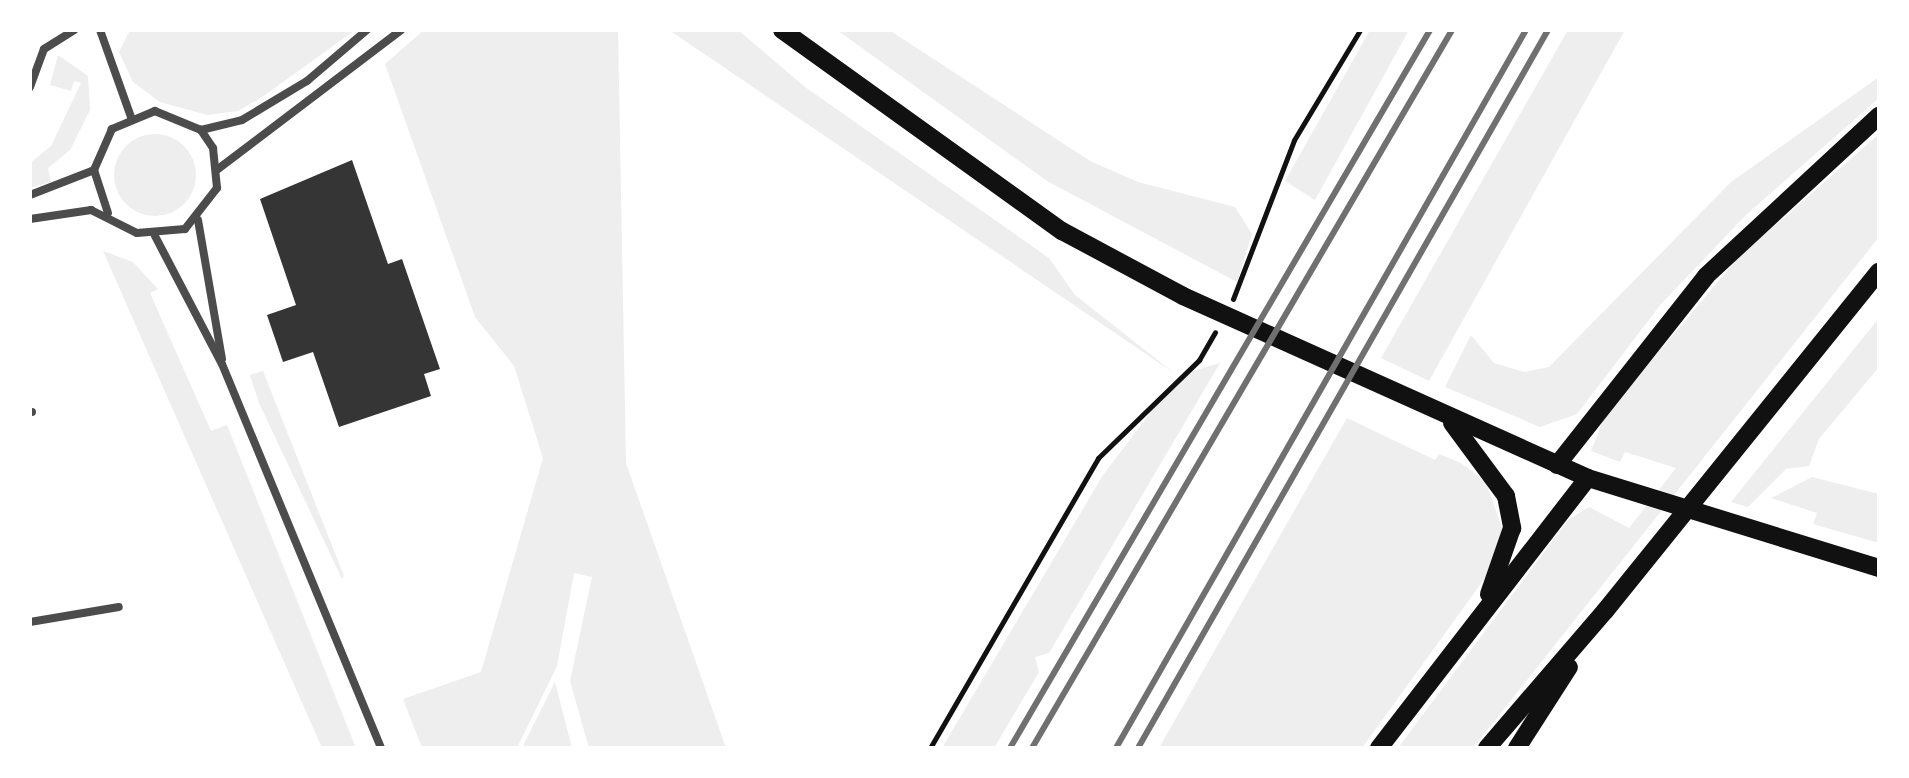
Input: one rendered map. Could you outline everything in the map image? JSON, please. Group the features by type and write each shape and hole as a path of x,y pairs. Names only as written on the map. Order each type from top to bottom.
{"main road":[{"path":"782,30 1062,231 1183,296 1452,423 1588,478 1788,545 1879,568"},
{"path":"1557,465 1706,276 1879,116"},
{"path":"1487,748 1605,611 1879,272"},
{"path":"1452,423 1506,496 1512,528 1481,611"},
{"path":"1379,748 1481,611 1588,478"},
{"path":"1517,748 1605,611"}],"street":[{"path":"30,87 44,49 74,30"},
{"path":"100,30 131,117"},
{"path":"201,130 242,120 307,81 367,30"},
{"path":"218,169 401,30"},
{"path":"108,213 94,170 99,148 131,117 180,116 201,130 218,169 217,188 198,220 155,236"},
{"path":"30,195 94,170"},
{"path":"30,219 108,213 155,236 222,364 381,748"},
{"path":"198,220 222,364"},
{"path":"30,622 119,607"}],"path":[{"path":"1226,311 1294,140 1360,30"},
{"path":"930,748 1098,458 1199,360 1220,323"}],"shaded area":[{"path":"130,30 355,30 261,98 238,111 207,115 160,102 133,82 119,52"},
{"path":"424,30 618,30 626,463 726,748 589,748 570,681 592,577 574,573 557,666 517,748 422,748 403,699 481,672 543,458 514,366 475,317 385,64"},
{"path":"669,30 738,30 805,87 1049,258 1075,295 1174,373"},
{"path":"837,30 889,30 1090,161 1138,182 1235,207 1252,234 1237,282 1047,181"},
{"path":"1370,30 1409,30 1315,200 1285,181"},
{"path":"1568,30 1625,30 1429,381 1381,358"},
{"path":"58,55 88,76 90,110 70,150 48,168 51,182 30,188 30,163 51,146 81,83 74,81 71,91 50,85"},
{"path":"1879,77 1879,98 1746,215 1661,304 1577,414 1540,427 1445,387 1471,335 1494,363 1524,372 1549,367 1731,182"},
{"path":"147,134 163,134 178,140 190,152 196,175 190,198 178,210 163,216 147,216 132,210 120,198 114,183 114,167 120,152 132,140"},
{"path":"1879,134 1879,237 1473,748 1398,748 1568,520 1589,507 1629,528 1676,468 1625,452 1620,462 1591,451 1605,415 1739,257"},
{"path":"103,251 133,262 158,289 150,293 211,431 227,425 356,748 322,748"},
{"path":"1879,318 1879,367 1819,439 1809,466 1786,469 1748,507 1731,502"},
{"path":"1220,363 1049,653 1035,657 1039,672 994,748 942,748 1103,475 1153,409 1193,371"},
{"path":"263,371 344,576 342,579 259,403 250,375"},
{"path":"1347,418 1435,460 1439,454 1461,463 1486,482 1502,528 1498,560 1362,748 1159,748"},
{"path":"1812,477 1879,494 1879,543 1813,524 1817,513 1771,498"},
{"path":"555,682 572,748 522,748"}],"building":[{"path":"352,160 388,264 402,259 440,369 424,374 431,396 339,427 313,352 283,362 267,315 296,305 260,199"}],"railway":[{"path":"1010,748 1430,30"},
{"path":"1032,748 1452,30"},
{"path":"1116,748 1526,30"},
{"path":"1138,748 1548,30"}]}
